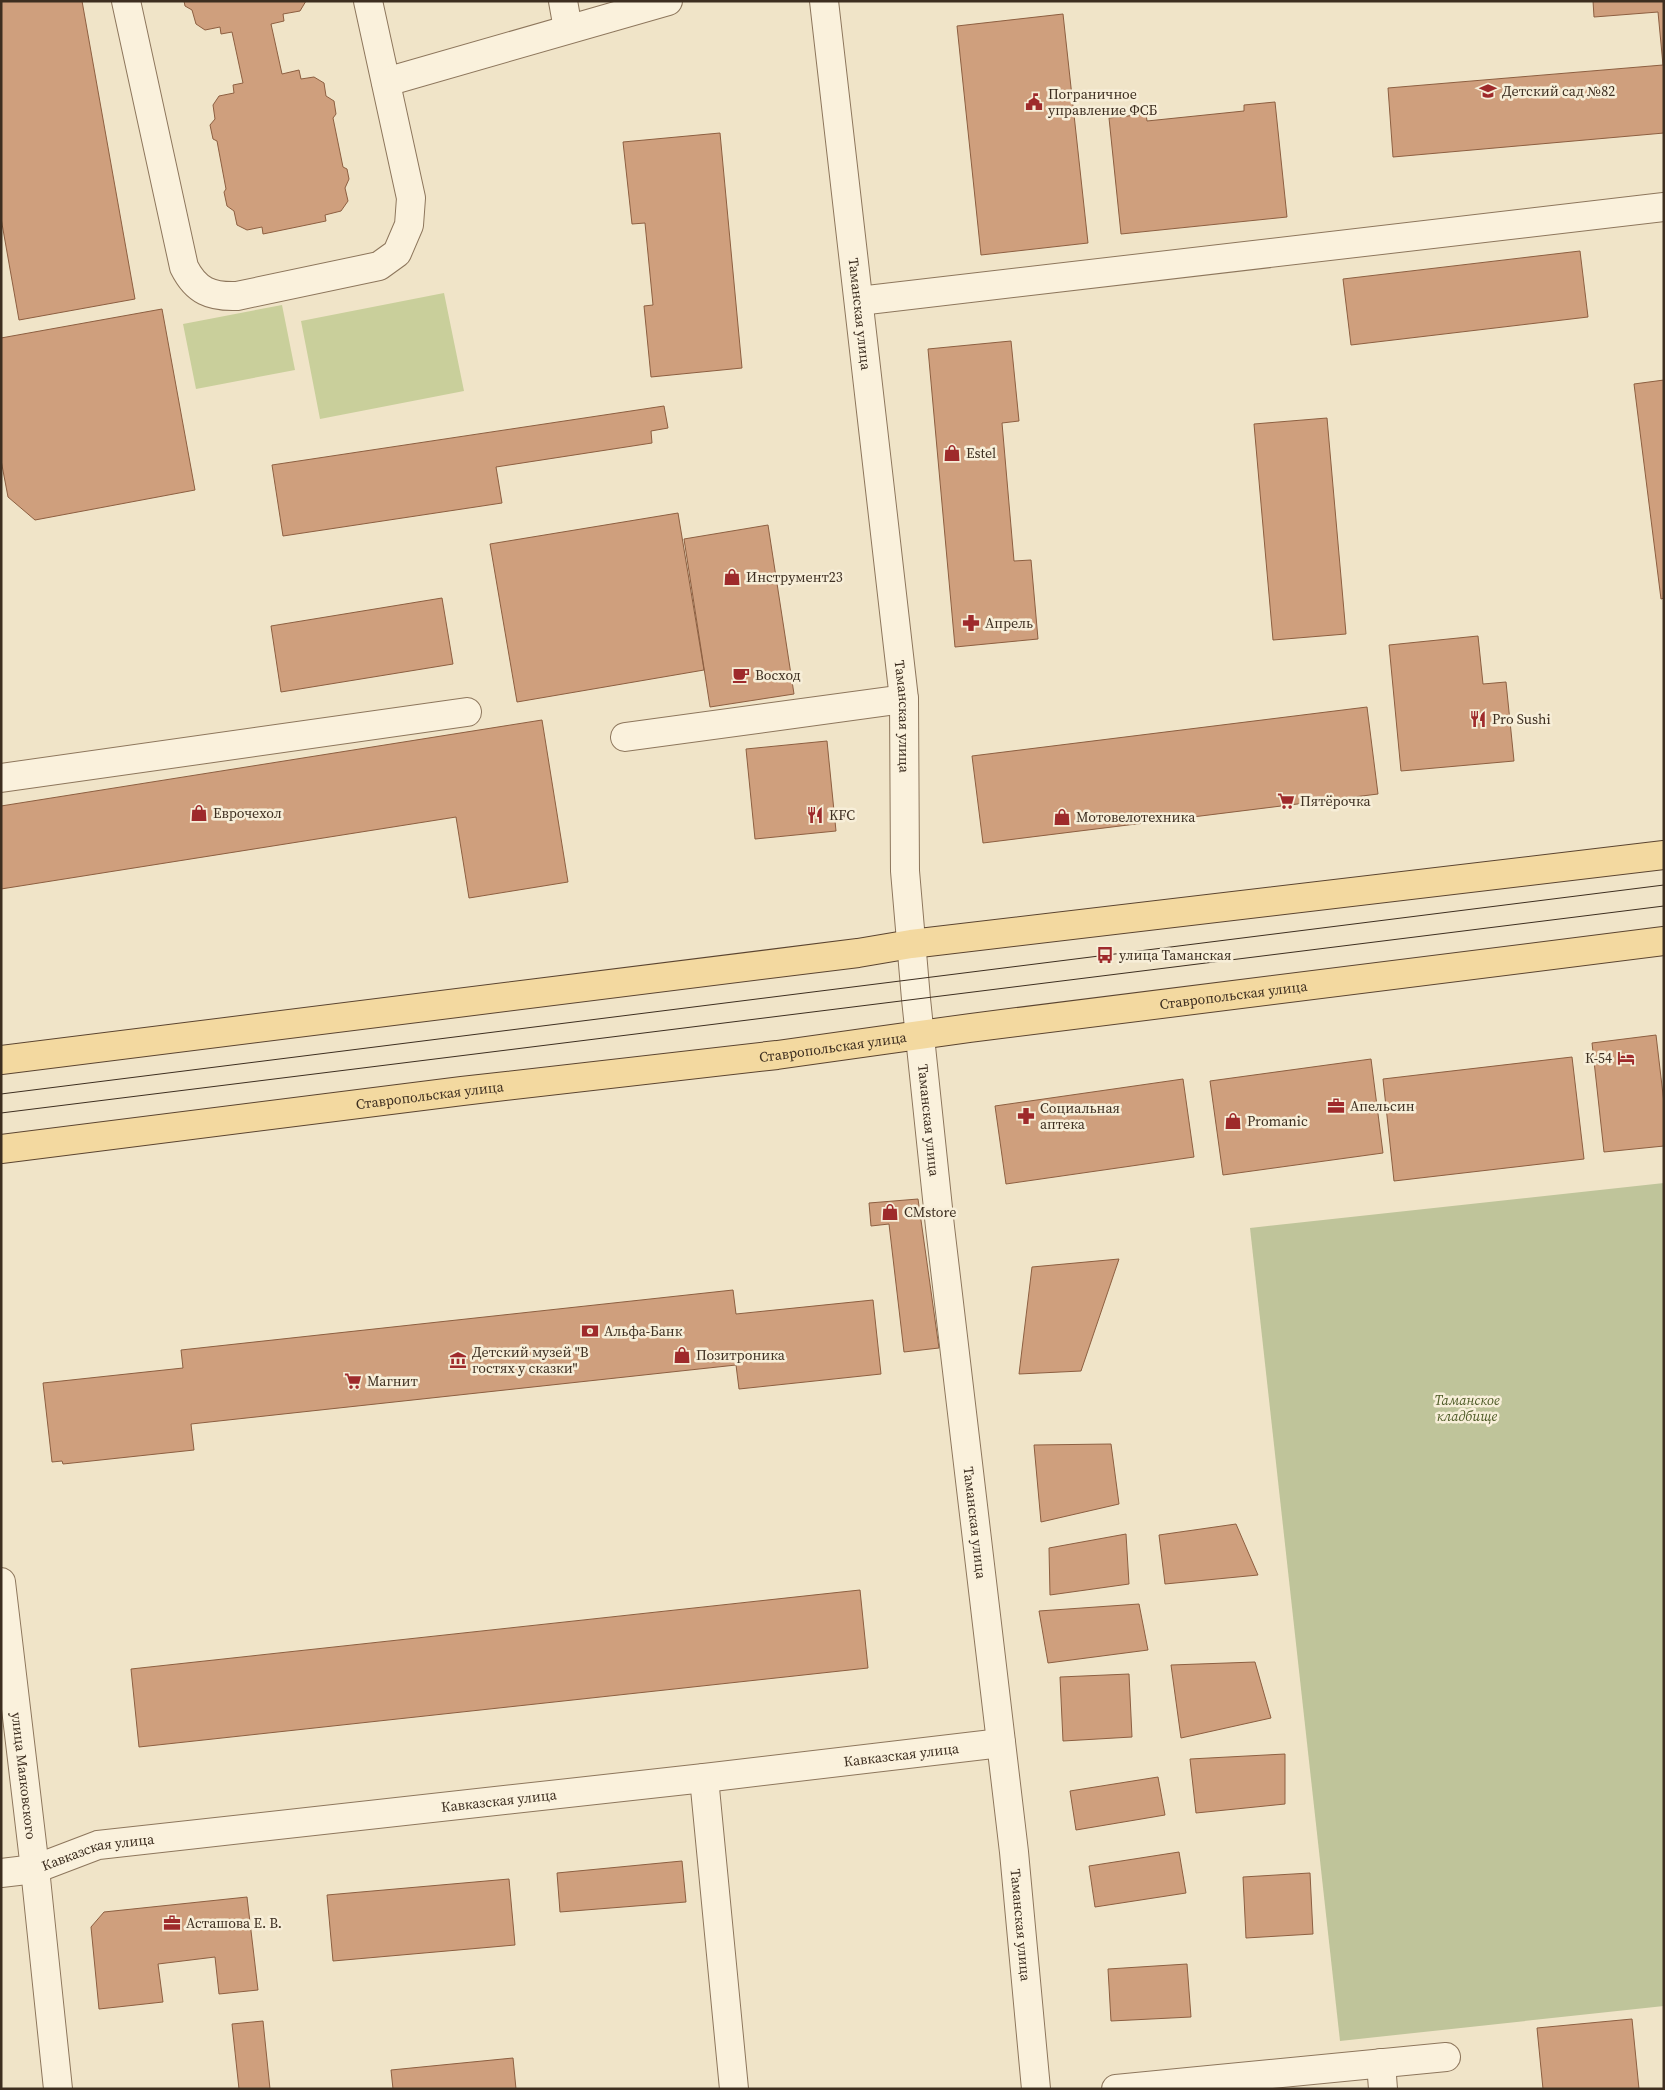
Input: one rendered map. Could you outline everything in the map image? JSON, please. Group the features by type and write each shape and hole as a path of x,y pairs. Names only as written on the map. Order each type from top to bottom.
{"main road":[{"path":"1,1060 858,953 911,944 1664,854"},
{"name":"Ставропольская улица","path":"1,1149 447,1093 777,1055 920,1034 1664,941"}],"street":[{"path":"126,1 184,267 191,280 204,290 220,297 237,296 379,266 396,253 409,225 411,198 368,1"},
{"path":"563,1 568,29"},
{"path":"386,82 668,1"},
{"name":"Таманская улица","path":"824,1 904,699 905,871 911,944 940,1227 1014,1852 1036,2089"},
{"path":"859,301 1664,207"},
{"path":"625,737 904,699"},
{"path":"1,778 467,712"},
{"name":"улица Маяковского","path":"1,1582 35,1869 58,2089"},
{"name":"Кавказская улица","path":"1,1873 35,1869 98,1845 1001,1743"},
{"path":"704,1778 734,2089"},
{"path":"1116,2089 1382,2076 1446,2057"}],"green space":[{"path":"444,293 464,391 320,419 301,321"},
{"path":"282,305 295,370 196,389 183,324"},
{"name":"Таманское кладбище","path":"1664,1183 1664,2006 1340,2041 1250,1228"}],"building":[{"path":"1,1 82,1 135,299 19,320 1,218"},
{"path":"184,1 306,1 300,11 283,14 284,21 271,24 282,74 299,70 301,79 314,77 324,83 326,96 334,101 336,114 333,118 343,167 347,169 349,179 345,188 348,201 341,211 325,215 326,221 263,234 262,227 247,230 237,225 234,211 227,206 224,192 226,189 217,141 213,139 210,125 215,119 213,105 219,96 234,93 233,85 243,83 232,32 221,34 220,27 205,30 196,24 192,10 185,6"},
{"path":"1593,1 1664,1 1664,133 1393,157 1388,88 1663,65 1658,12 1594,17"},
{"path":"1063,14 1088,243 981,255 957,26"},
{"path":"1275,102 1287,217 1121,234 1109,118 1146,114 1147,121 1244,111 1244,105"},
{"path":"720,133 742,368 651,377 644,306 653,305 645,223 632,224 623,142"},
{"path":"1580,251 1588,317 1351,345 1343,279"},
{"path":"162,309 195,490 35,520 8,497 1,460 1,338"},
{"path":"1011,341 1019,421 1002,423 1014,561 1031,560 1038,639 955,647 928,349"},
{"path":"1664,380 1664,598 1661,599 1634,384"},
{"path":"664,406 668,428 651,431 652,443 496,467 502,503 283,536 272,465"},
{"path":"1327,418 1346,634 1273,640 1254,424"},
{"path":"678,513 704,670 517,702 490,544"},
{"path":"768,525 794,694 710,707 684,539"},
{"path":"442,598 453,664 281,692 271,626"},
{"path":"1478,636 1483,684 1506,682 1514,761 1401,771 1389,645"},
{"path":"1367,707 1378,794 983,843 972,756"},
{"path":"542,720 568,882 469,898 456,817 1,889 1,806"},
{"path":"827,741 836,831 755,839 746,749"},
{"path":"1656,1035 1664,1103 1664,1146 1604,1152 1592,1043"},
{"path":"1572,1057 1584,1159 1394,1181 1383,1079"},
{"path":"1371,1059 1383,1153 1223,1175 1210,1081"},
{"path":"1183,1079 1194,1157 1006,1184 995,1106"},
{"path":"918,1199 939,1348 904,1352 889,1224 871,1226 869,1203"},
{"path":"1119,1259 1081,1371 1019,1374 1032,1267"},
{"path":"733,1290 736,1314 873,1300 881,1374 739,1389 736,1365 191,1424 194,1450 63,1464 62,1461 52,1462 43,1383 183,1368 181,1350"},
{"path":"1111,1444 1119,1504 1041,1522 1034,1445"},
{"path":"1236,1524 1258,1575 1165,1584 1159,1535"},
{"path":"1126,1534 1129,1584 1050,1595 1049,1548"},
{"path":"860,1590 868,1668 139,1747 131,1669"},
{"path":"1139,1604 1148,1650 1048,1663 1039,1611"},
{"path":"1255,1662 1271,1718 1181,1738 1171,1665"},
{"path":"1129,1674 1132,1737 1063,1741 1060,1677"},
{"path":"1285,1754 1285,1804 1196,1813 1190,1759"},
{"path":"1158,1777 1165,1815 1076,1830 1070,1791"},
{"path":"1179,1852 1186,1893 1095,1907 1089,1866"},
{"path":"682,1861 686,1902 560,1912 557,1873"},
{"path":"1310,1873 1313,1934 1246,1938 1243,1877"},
{"path":"509,1879 515,1945 333,1961 327,1895"},
{"path":"247,1897 258,1990 219,1994 215,1957 158,1964 163,2002 99,2009 91,1927 104,1912"},
{"path":"1187,1964 1191,2017 1111,2021 1108,1969"},
{"path":"1632,2019 1639,2089 1543,2089 1537,2028"},
{"path":"263,2021 270,2089 239,2089 232,2024"},
{"path":"513,2058 516,2089 393,2089 391,2070"}],"tram line":[{"path":"1,1094 1664,885"},
{"path":"1,1113 1664,906"}],"place":[{"name":"Детский сад №82","path":"1488,91"},
{"name":"Пограничное управление ФСБ","path":"1034,102"},
{"name":"Estel","path":"952,453"},
{"name":"Инструмент23","path":"732,577"},
{"name":"Апрель","path":"971,623"},
{"name":"Восход","path":"741,675"},
{"name":"Pro Sushi","path":"1478,719"},
{"name":"Пятёрочка","path":"1286,801"},
{"name":"Еврочехол","path":"199,813"},
{"name":"KFC","path":"815,815"},
{"name":"Мотовелотехника","path":"1062,817"},
{"name":"улица Таманская","path":"1105,955"},
{"name":"К-54","path":"1626,1058"},
{"name":"Апельсин","path":"1336,1106"},
{"name":"Социальная аптека","path":"1026,1116"},
{"name":"Promanic","path":"1233,1121"},
{"name":"CMstore","path":"890,1212"},
{"name":"Альфа-Банк","path":"590,1331"},
{"name":"Позитроника","path":"682,1355"},
{"name":"Детский музей \"В гостях у сказки\"","path":"458,1360"},
{"name":"Магнит","path":"353,1381"},
{"name":"Асташова Е. В.","path":"172,1923"}]}
